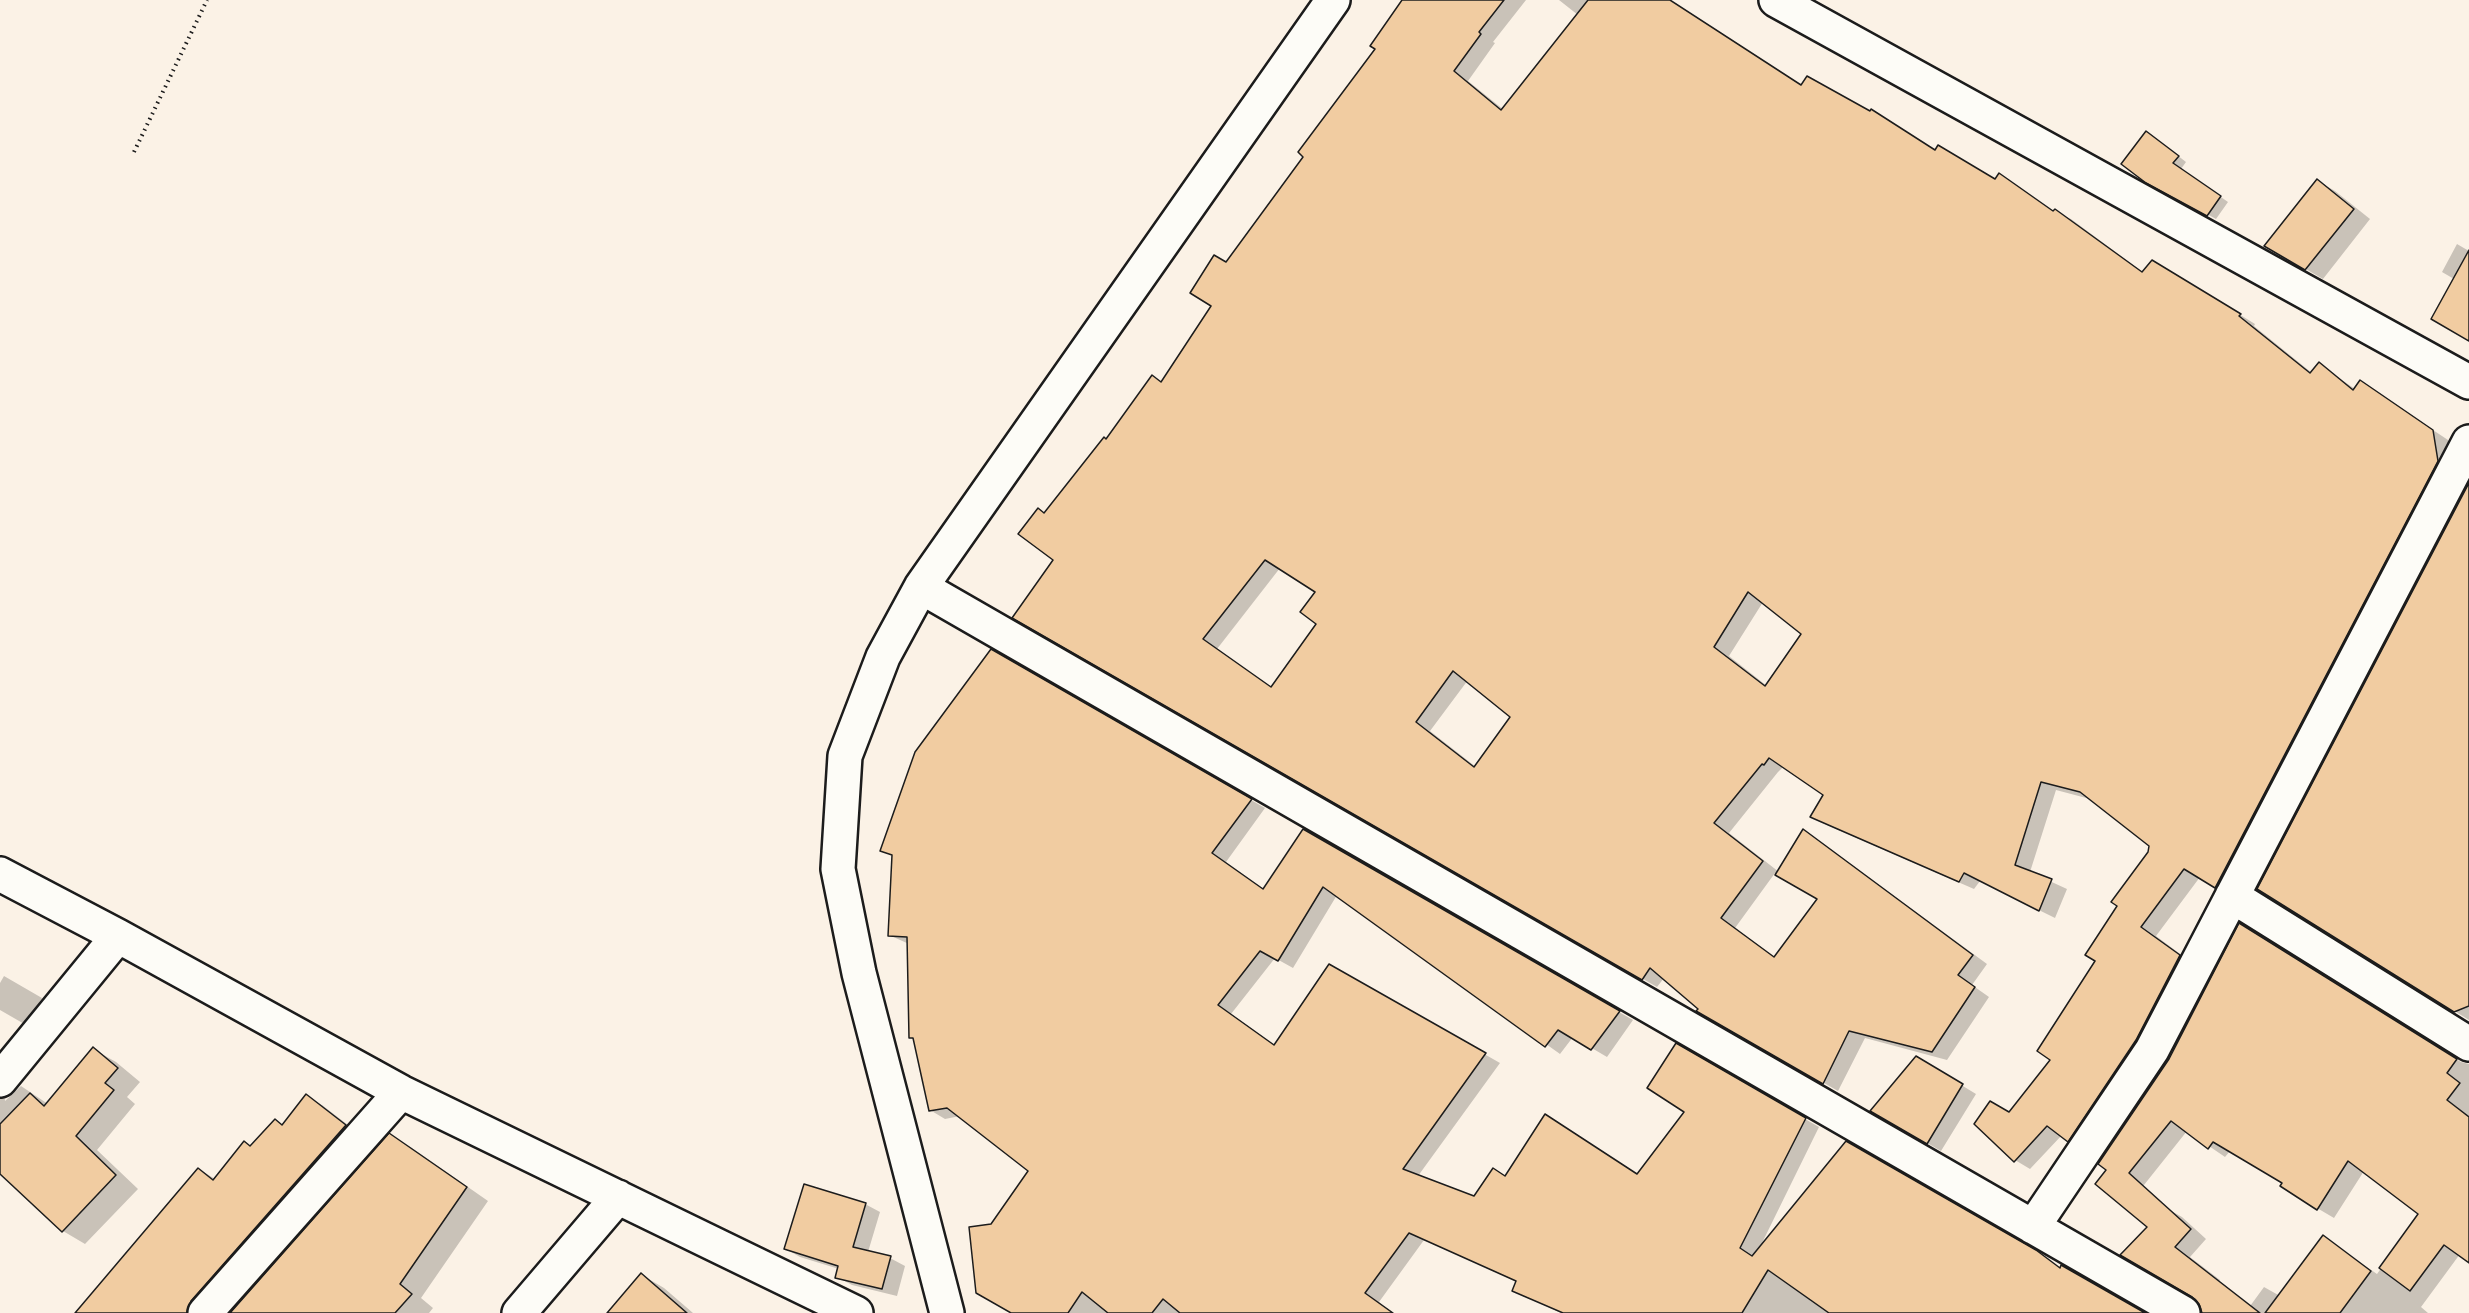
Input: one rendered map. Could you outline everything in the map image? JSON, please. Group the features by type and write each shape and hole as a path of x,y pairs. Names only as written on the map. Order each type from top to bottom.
{"street":[{"path":"947,1313 859,973 838,869 844,756 883,657 921,587 1333,0"},
{"path":"1776,0 2469,382"},
{"path":"2033,1227 2152,1050 2469,442"},
{"path":"921,587 2183,1313"},
{"path":"0,874 401,1092 856,1313"},
{"path":"2232,896 2469,1044"},
{"path":"0,1080 117,936"},
{"path":"205,1313 401,1092"},
{"path":"519,1313 618,1197"}],"path":[{"path":"134,152 207,0"}],"building":[{"path":"1402,0 1504,0 1479,32 1481,34 1454,71 1501,110 1588,0 1670,0 1801,85 1807,76 1870,111 1871,109 1935,150 1938,145 1995,179 1999,173 2053,211 2055,209 2142,272 2152,260 2241,314 2239,316 2310,373 2319,362 2353,390 2360,380 2433,430 2438,461 2215,888 2184,869 2141,927 2180,955 2136,1040 2068,1142 2047,1126 2014,1162 1974,1124 1990,1101 2009,1112 2050,1060 2037,1051 2095,961 2085,955 2117,906 2111,902 2148,852 2149,846 2080,792 2041,782 2015,865 2052,879 2039,911 1964,873 1959,882 1810,817 1823,795 1769,758 1764,765 1762,764 1714,823 1763,861 1721,918 1774,957 1817,899 1775,875 1803,829 1973,955 1958,975 1975,987 1932,1052 1849,1031 1823,1084 1696,1011 1698,1009 1650,968 1642,980 1012,618 1053,560 1018,534 1038,508 1044,513 1104,437 1106,439 1152,375 1161,382 1211,306 1190,293 1214,255 1226,262 1303,157 1298,152 1375,49 1370,46","holes":["1265,560 1315,592 1300,612 1316,624 1271,687 1203,639","1748,592 1801,634 1765,686 1714,647","1453,671 1510,717 1474,767 1416,722"]},
{"path":"2146,131 2179,156 2173,163 2221,196 2207,216 2146,183 2121,164"},
{"path":"2317,179 2354,209 2305,270 2264,246"},
{"path":"2469,250 2469,341 2431,319"},
{"path":"2469,483 2469,1006 2454,1012 2257,889"},
{"path":"991,649 1252,799 1212,853 1263,889 1303,829 1620,1011 1591,1050 1558,1030 1545,1047 1323,887 1278,961 1260,951 1218,1005 1274,1045 1329,964 1486,1053 1403,1169 1474,1196 1493,1168 1505,1176 1545,1114 1637,1174 1684,1112 1647,1088 1676,1043 1806,1118 1740,1248 1752,1256 1846,1141 2036,1250 2060,1268 2061,1265 2145,1313 1829,1313 1768,1270 1742,1313 1563,1313 1512,1291 1516,1281 1409,1233 1365,1293 1393,1313 1180,1313 1163,1299 1152,1313 1108,1313 1082,1292 1068,1313 1011,1313 976,1293 969,1227 991,1224 1028,1171 947,1108 929,1111 913,1038 909,1038 907,937 888,936 892,855 880,851 915,752"},
{"path":"2239,923 2457,1059 2447,1073 2460,1083 2447,1100 2469,1117 2469,1263 2444,1245 2410,1291 2379,1268 2418,1214 2348,1161 2317,1210 2280,1186 2282,1183 2213,1142 2208,1149 2171,1121 2129,1173 2191,1229 2175,1247 2260,1313 2202,1313 2199,1304 2192,1297 2120,1255 2147,1227 2095,1184 2106,1170 2098,1164 2169,1059"},
{"path":"93,1047 118,1068 105,1083 114,1090 76,1136 116,1175 62,1232 0,1174 0,1124 30,1093 44,1106"},
{"path":"1916,1056 1963,1084 1927,1144 1870,1111"},
{"path":"306,1094 346,1125 191,1301 187,1313 75,1313 198,1168 213,1180 244,1141 250,1146 275,1119 282,1125"},
{"path":"389,1133 467,1187 400,1284 412,1294 395,1313 230,1313"},
{"path":"804,1184 866,1203 853,1247 891,1256 882,1289 835,1278 838,1266 784,1249"},
{"path":"2323,1235 2371,1271 2340,1313 2265,1313"},
{"path":"641,1273 687,1313 607,1313"}]}
